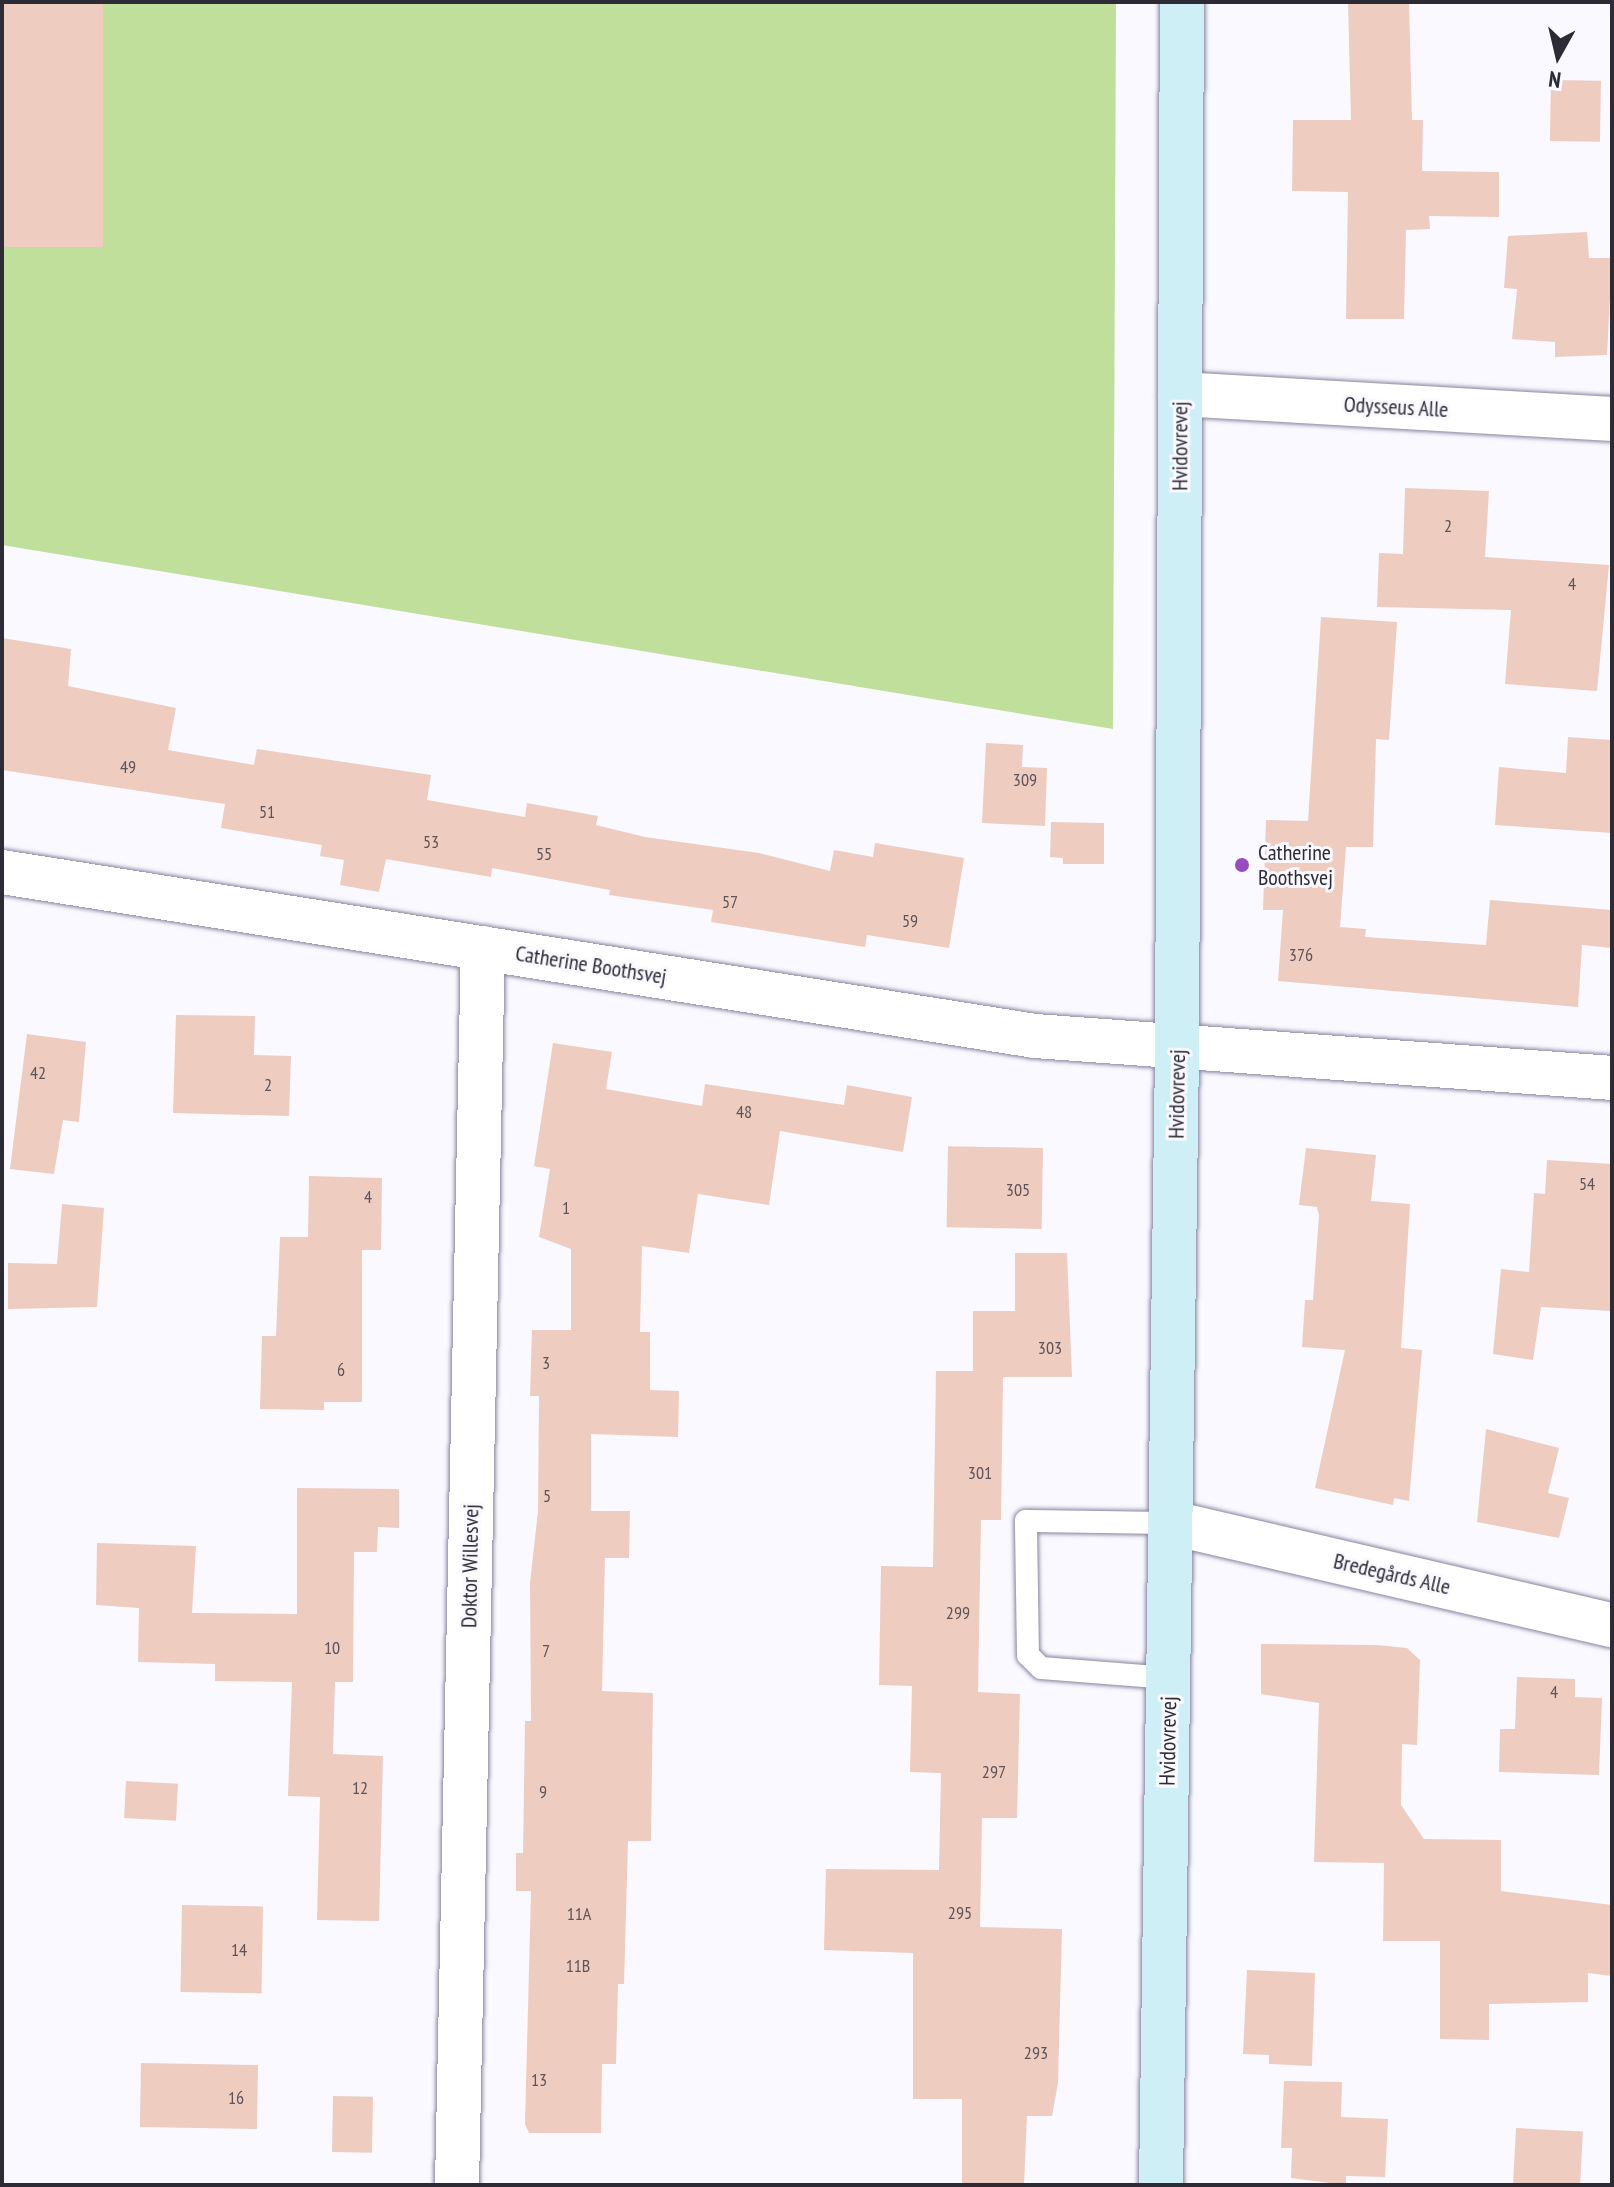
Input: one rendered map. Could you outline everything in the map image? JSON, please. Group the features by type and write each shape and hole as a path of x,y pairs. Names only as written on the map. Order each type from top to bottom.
{"street":[{"name":"Hvidovrevej","path":"1161,2185 1177,1051 1182,2"},
{"name":"Odysseus Alle","path":"1180,394 1612,419"},
{"name":"Catherine Boothsvej","path":"2,872 1035,1036 1177,1051 1612,1078"},
{"name":"Doktor Willesvej","path":"457,2185 483,948"},
{"name":"Bredegårds Alle","path":"1172,1523 1612,1625"}],"lane":[{"path":"1169,1678 1041,1668 1028,1655 1026,1521 1172,1523"}],"green space":[{"path":"2,2 1116,2 1113,729 2,545"}],"building":[{"path":"2,2 103,2 103,247 2,247"},
{"path":"1348,2 1409,2 1412,120 1423,120 1422,171 1499,172 1499,217 1429,216 1430,229 1406,230 1404,319 1346,319 1348,192 1292,191 1293,120 1351,120"},
{"path":"1551,80 1601,81 1600,142 1550,141"},
{"path":"1587,232 1589,258 1612,258 1607,355 1555,357 1555,342 1512,339 1517,289 1504,288 1508,236"},
{"path":"1405,488 1489,491 1485,557 1609,565 1597,691 1505,684 1511,610 1377,607 1379,553 1403,554"},
{"path":"1321,617 1397,622 1389,740 1376,739 1373,847 1346,847 1340,927 1366,929 1365,937 1486,945 1490,900 1612,910 1612,948 1582,945 1578,1007 1278,981 1283,910 1263,910 1266,820 1308,821"},
{"path":"2,638 71,649 68,686 176,708 168,750 254,765 257,749 431,775 427,800 525,817 527,803 598,816 596,825 645,837 759,853 830,871 834,850 873,857 875,843 964,858 949,948 867,935 865,947 711,922 713,910 609,895 610,890 492,868 491,877 386,859 379,892 340,885 344,860 320,856 322,845 221,828 225,804 2,770"},
{"path":"1568,737 1612,740 1612,833 1495,825 1499,767 1566,773"},
{"path":"986,743 1023,745 1022,767 1047,768 1045,826 982,823"},
{"path":"1051,822 1104,823 1104,864 1063,864 1063,858 1050,857"},
{"path":"176,1015 255,1016 254,1055 291,1056 289,1116 173,1113"},
{"path":"27,1034 86,1042 79,1122 63,1120 54,1174 10,1169"},
{"path":"553,1043 612,1052 606,1089 702,1106 705,1084 844,1105 847,1085 912,1097 903,1152 780,1131 769,1205 698,1194 689,1253 642,1246 640,1332 650,1332 650,1390 679,1391 678,1437 591,1434 591,1511 630,1511 629,1558 605,1558 602,1691 653,1693 651,1841 628,1841 624,1984 618,1984 616,2064 602,2064 601,2133 529,2133 525,2124 531,1891 516,1891 516,1853 523,1853 525,1721 531,1721 530,1583 538,1511 539,1396 530,1396 532,1330 571,1330 571,1249 539,1237 550,1169 534,1166"},
{"path":"948,1146 1043,1148 1042,1229 947,1227"},
{"path":"1306,1148 1376,1155 1371,1201 1410,1204 1401,1348 1422,1350 1409,1501 1394,1498 1393,1505 1315,1488 1345,1350 1302,1347 1305,1300 1313,1300 1319,1215 1317,1207 1299,1205"},
{"path":"1547,1160 1612,1164 1612,1311 1541,1307 1533,1360 1493,1354 1501,1269 1529,1272 1534,1193 1545,1194"},
{"path":"309,1176 382,1178 381,1250 362,1250 362,1402 324,1402 324,1410 260,1409 262,1336 276,1336 280,1237 308,1237"},
{"path":"62,1204 104,1208 97,1307 8,1309 8,1263 57,1264"},
{"path":"1015,1253 1067,1253 1072,1377 1003,1377 1001,1520 981,1520 978,1692 1020,1694 1017,1818 982,1818 980,1927 1062,1929 1058,2083 1052,2116 1027,2116 1024,2185 962,2185 962,2099 913,2099 913,1953 824,1950 826,1869 939,1870 941,1773 910,1772 912,1686 879,1685 881,1566 933,1567 936,1371 973,1371 973,1311 1015,1311"},
{"path":"1486,1429 1559,1448 1548,1493 1569,1498 1559,1538 1477,1522"},
{"path":"297,1488 399,1489 399,1528 378,1527 377,1552 354,1552 353,1682 335,1682 333,1754 383,1756 379,1921 317,1920 320,1797 288,1796 292,1682 215,1681 215,1664 138,1662 139,1608 96,1605 97,1543 196,1546 192,1613 297,1614"},
{"path":"1261,1644 1407,1648 1420,1660 1417,1745 1402,1744 1401,1805 1424,1839 1501,1840 1501,1891 1612,1905 1612,1976 1588,1973 1588,2002 1489,2004 1489,2040 1440,2039 1440,1941 1383,1941 1384,1863 1314,1862 1319,1703 1261,1694"},
{"path":"1517,1677 1575,1679 1575,1697 1602,1698 1599,1775 1499,1772 1500,1729 1515,1729"},
{"path":"126,1781 178,1784 176,1821 124,1818"},
{"path":"182,1905 263,1906 261,1993 180,1992"},
{"path":"1247,1970 1315,1973 1312,2066 1269,2064 1269,2055 1243,2054"},
{"path":"141,2063 258,2065 257,2129 140,2127"},
{"path":"1284,2081 1342,2082 1341,2117 1388,2119 1385,2177 1346,2176 1346,2185 1291,2178 1292,2148 1281,2148"},
{"path":"333,2096 373,2097 372,2153 332,2152"},
{"path":"1516,2128 1583,2132 1580,2185 1513,2185"}],"place":[{"name":"Catherine Boothsvej","path":"1242,865"}]}
